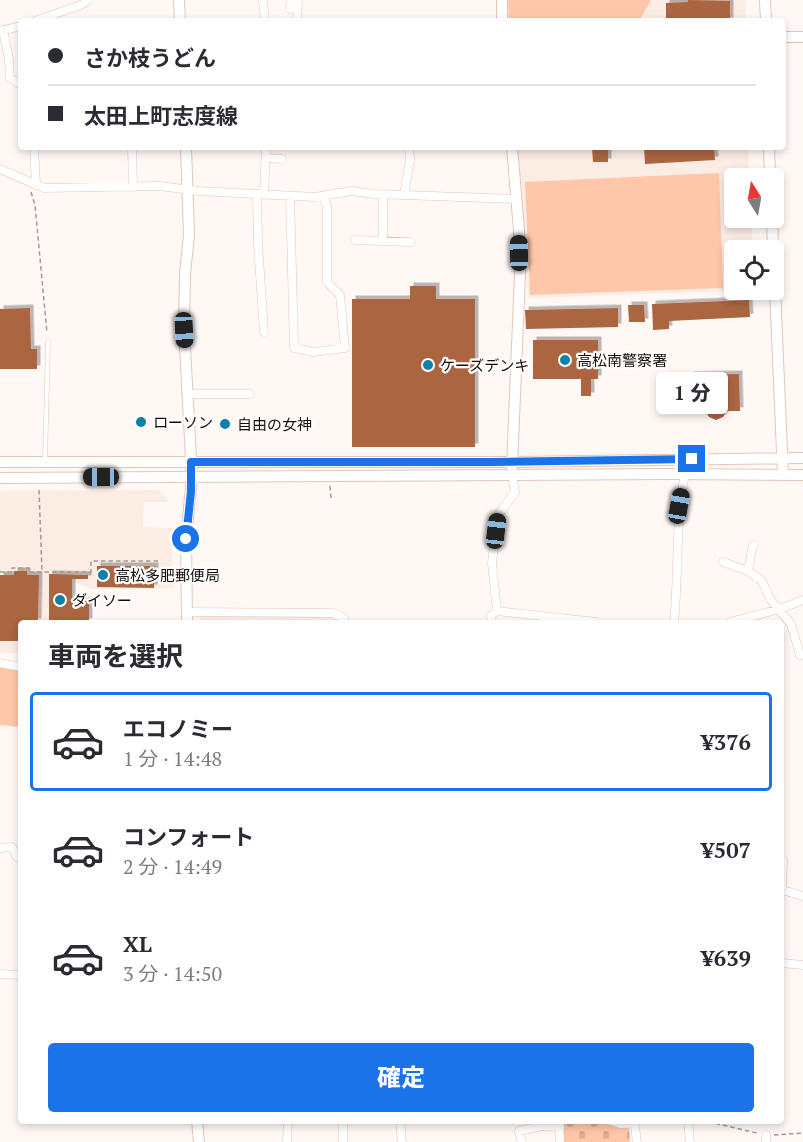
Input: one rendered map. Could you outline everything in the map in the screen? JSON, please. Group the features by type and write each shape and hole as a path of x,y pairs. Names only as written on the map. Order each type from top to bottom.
{"main road":[{"path":"179,0 180,18"},
{"path":"502,0 502,18"},
{"path":"765,0 766,18"},
{"path":"786,37 803,37"},
{"path":"186,150 189,235 184,303 192,477 186,539 187,617"},
{"path":"512,150 520,274 513,475"},
{"path":"769,150 770,168"},
{"path":"776,300 783,476"},
{"path":"0,462 513,462 803,458"},
{"path":"670,459 670,474"},
{"path":"0,478 803,475"},
{"path":"197,1124 199,1142"}],"street":[{"path":"43,18 83,4 88,0"},
{"path":"263,0 265,18"},
{"path":"297,0 297,18"},
{"path":"18,27 1,30 9,59 10,78 18,82"},
{"path":"32,184 34,150"},
{"path":"132,150 133,187"},
{"path":"264,332 258,244 266,150"},
{"path":"404,195 410,160 409,150"},
{"path":"266,158 282,159"},
{"path":"0,169 44,188 179,187 188,190 290,196 323,196 352,191 382,195 516,199"},
{"path":"382,195 383,241"},
{"path":"290,196 294,348 314,352 345,348 340,295 327,282 327,206 323,196"},
{"path":"355,240 411,242"},
{"path":"187,394 250,394"},
{"path":"674,620 677,544 680,530 679,506 685,474"},
{"path":"497,611 492,563 498,515 515,492 513,475"},
{"path":"748,571 753,545"},
{"path":"723,562 748,571 762,581 770,599 790,624 800,655 803,655"},
{"path":"738,620 780,609 803,600"},
{"path":"492,620 491,616 497,611 578,620"},
{"path":"187,617 333,613 344,618 343,620"},
{"path":"0,663 18,666"},
{"path":"0,848 12,847 18,857"},
{"path":"784,891 803,896"},
{"path":"784,963 803,965"},
{"path":"0,974 18,975"},
{"path":"287,1142 288,1124"},
{"path":"343,1142 344,1124"},
{"path":"400,1124 402,1142"},
{"path":"522,1142 519,1131 560,1124 560,1142"},
{"path":"634,1124 637,1142"},
{"path":"688,1124 690,1142"}],"lane":[{"path":"45,462 48,341"}],"path":[{"path":"32,184 40,282 48,341"},
{"path":"330,482 331,498"},
{"path":"39,489 42,572"},
{"path":"0,572 12,572 12,568 28,568 28,572 91,572 91,561 158,561"},
{"path":"715,1124 766,1139 803,1133"}],"shaded area":[{"path":"507,0 745,0 746,18 508,18"},
{"path":"518,150 748,150 749,168 724,168 724,228 752,228 752,240 724,240 724,291 528,298"},
{"path":"159,490 170,502 144,502 143,527 174,528 172,554 174,588 92,589 73,582 73,598 90,599 89,620 18,620 18,653 0,653 0,491"},
{"path":"331,615 342,619 200,620 200,616"}],"green space":[{"path":"508,0 651,0 641,18 509,18"},
{"path":"719,173 723,288 530,295 525,182"},
{"path":"0,666 18,670 18,727 0,725"},
{"path":"562,1124 606,1124 629,1127 630,1142 563,1142"}],"building":[{"path":"688,0 730,1 730,18 666,18 666,3 688,2"},
{"path":"592,150 608,150 608,162 593,162"},
{"path":"644,150 714,150 715,160 645,164"},
{"path":"410,286 436,286 436,299 475,299 475,447 352,447 352,299 410,299"},
{"path":"749,300 750,317 669,321 669,329 653,330 652,304"},
{"path":"628,305 644,305 645,322 629,322"},
{"path":"30,308 31,349 37,349 37,369 0,369 0,309"},
{"path":"618,308 618,327 526,329 525,310"},
{"name":"高松南警察署","path":"533,340 598,340 598,379 591,379 591,396 581,396 581,379 533,379"},
{"path":"739,374 740,411 727,411 723,417 716,420 709,417 705,411 691,412 691,375"},
{"path":"97,566 155,566 154,588 97,587"},
{"path":"14,571 27,571 27,575 39,575 38,620 18,620 18,641 0,641 0,575 14,575"},
{"path":"49,574 88,575 88,579 72,579 72,601 89,601 89,620 49,620"}],"place":[{"name":"高松南警察署","path":"565,360"},
{"name":"ケーズデンキ","path":"428,365"},
{"name":"ローソン","path":"141,422"},
{"name":"自由の女神","path":"225,424"},
{"name":"高松多肥郵便局","path":"103,575"},
{"name":"ダイソー","path":"60,600"}],"route":[{"path":"186,539 192,477 191,462 692,459"}]}
